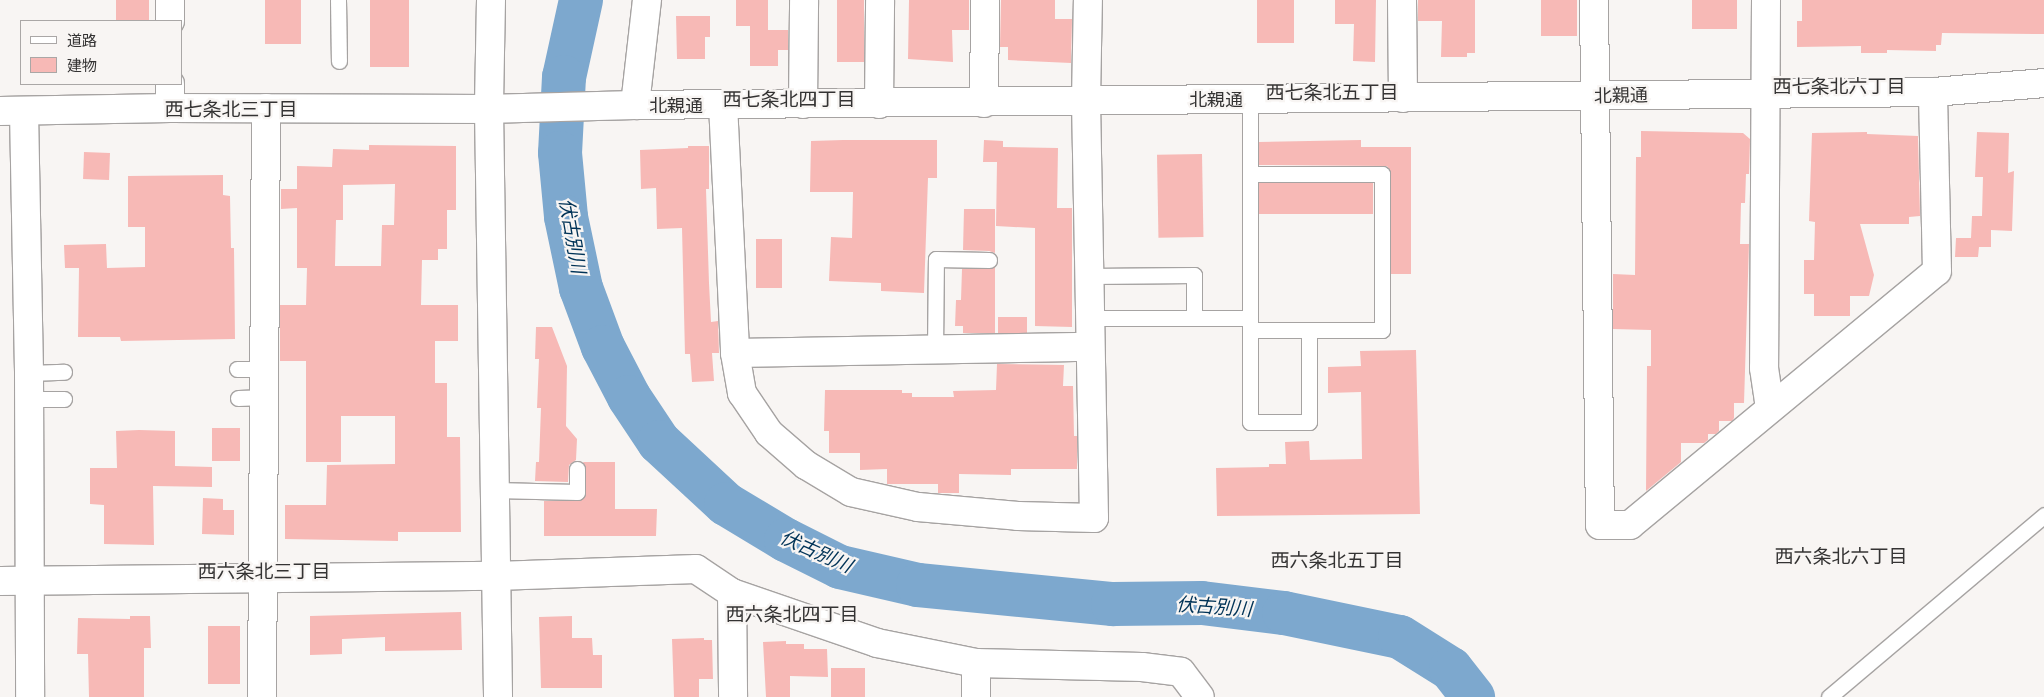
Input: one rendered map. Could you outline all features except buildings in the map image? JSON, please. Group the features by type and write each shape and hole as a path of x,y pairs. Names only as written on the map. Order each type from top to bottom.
{"street":[{"path":"170,0 170,20"},
{"path":"491,0 489,109 498,697"},
{"path":"635,105 647,0"},
{"path":"804,0 804,104"},
{"path":"879,104 880,0"},
{"path":"984,103 986,0"},
{"path":"723,104 736,353 742,393 769,433 806,465 851,492 918,507 1018,516 1094,518 1086,100 1088,0"},
{"path":"1402,0 1403,98"},
{"path":"1594,0 1600,525 1630,525 1937,271 1934,92"},
{"path":"1766,0 1767,94 1764,368 1770,408"},
{"name":"北親通","path":"12,111 170,96 266,108 489,109 635,105 1934,92 2044,83"},
{"path":"262,697 261,578 250,369 266,108"},
{"path":"12,111 29,386 30,697"},
{"path":"736,353 1090,347"},
{"path":"0,581 496,576 696,569 732,593 877,643 976,663 1142,667 1181,672 1200,697"},
{"path":"732,593 733,697"},
{"path":"976,663 976,697"}],"lane":[{"path":"338,0 339,61"},
{"path":"1250,99 1250,422 1309,422 1309,330"},
{"path":"1090,318 1194,318 1309,330 1382,330 1382,174 1250,174"},
{"path":"935,350 936,259 989,260"},
{"path":"1089,276 1194,275 1194,318"},
{"path":"29,386 64,372"},
{"path":"29,386 64,399"},
{"path":"495,490 577,492 577,468"},
{"path":"1829,697 2044,515"}],"waterway":[{"name":"伏古別川","path":"581,0 564,77 560,153 566,217 581,288 603,347 629,397 659,442 726,504 786,540 840,567 918,585 1113,604 1202,603 1284,613 1400,637 1451,669 1473,697"}],"district":[{"name":"西七条北六丁目","path":"1839,87"},
{"name":"西七条北五丁目","path":"1332,93"},
{"name":"西七条北四丁目","path":"789,100"},
{"name":"西七条北三丁目","path":"231,110"},
{"name":"西六条北六丁目","path":"1841,557"},
{"name":"西六条北五丁目","path":"1337,561"},
{"name":"西六条北三丁目","path":"264,572"},
{"name":"西六条北四丁目","path":"792,615"}]}
